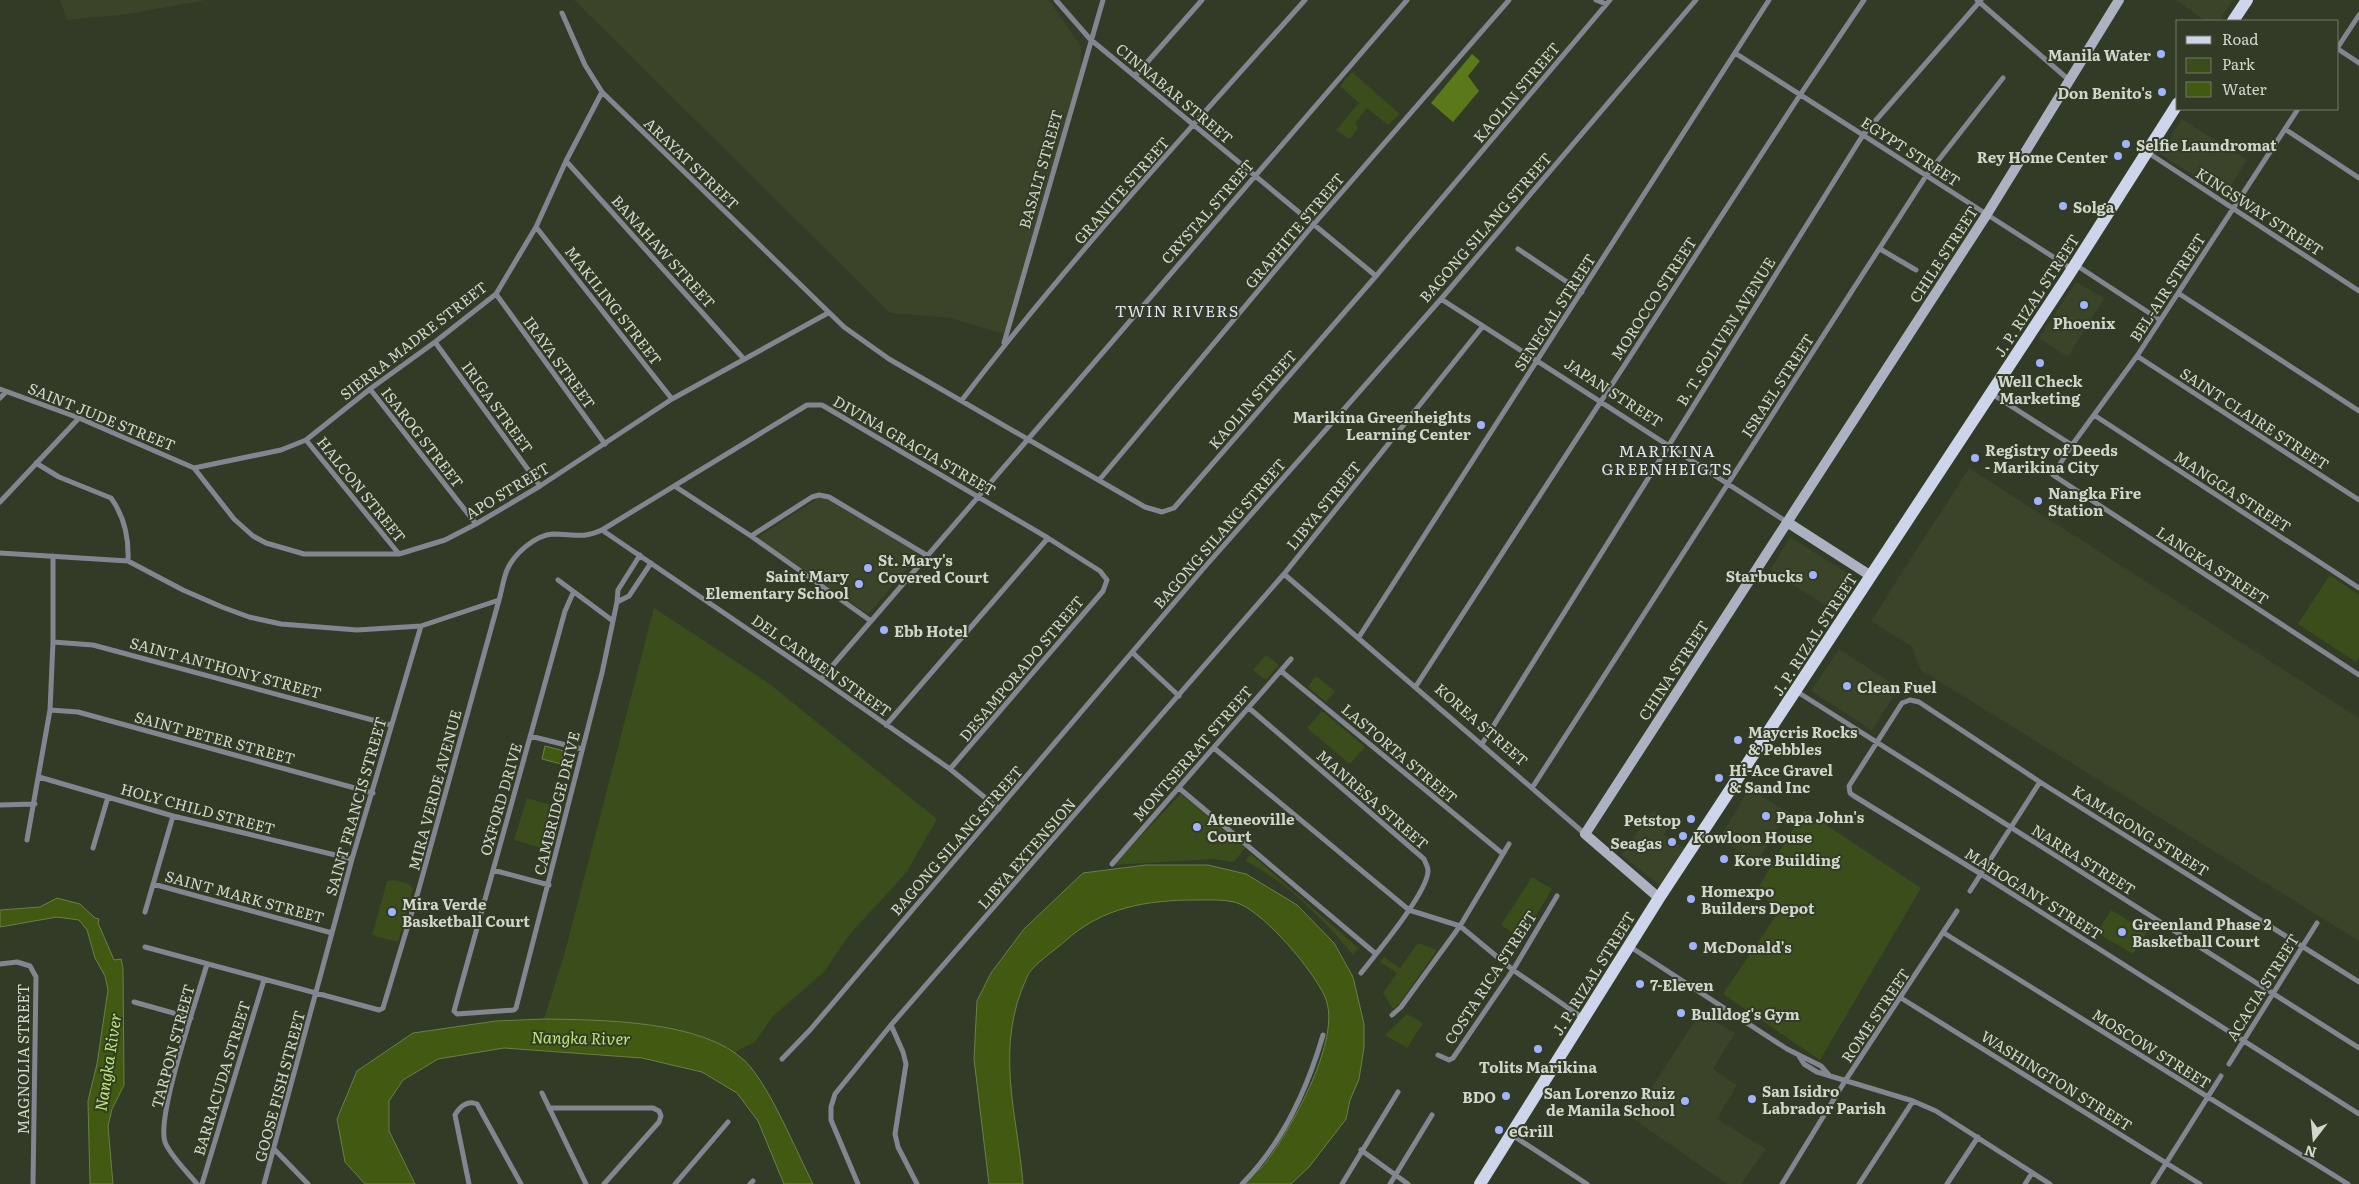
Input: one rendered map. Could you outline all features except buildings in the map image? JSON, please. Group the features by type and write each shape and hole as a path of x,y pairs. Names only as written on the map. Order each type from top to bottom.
{"main road":[{"path":"2234,20 2248,0"},
{"name":"J. P. RIZAL STREET","path":"1480,1184 1659,898 2074,267 2176,106"}],"street":[{"name":"CINNABAR STREET","path":"1056,0 1090,39 1376,276"},
{"name":"BASALT STREET","path":"1004,345 1090,39 1103,0"},
{"path":"1135,76 1202,0"},
{"name":"GRANITE STREET","path":"962,400 1004,345 1305,0"},
{"name":"CRYSTAL STREET","path":"822,679 1254,175 1408,0"},
{"name":"GRAPHITE STREET","path":"1100,479 1314,224 1509,0"},
{"path":"1596,0 1608,2"},
{"name":"BAGONG SILANG STREET","path":"782,1059 810,1030 1203,569 1441,299 1696,0"},
{"name":"SENEGAL STREET","path":"1360,637 1769,0"},
{"name":"MOROCCO STREET","path":"1416,686 1863,0"},
{"name":"CHILE STREET","path":"1787,522 1986,214 2119,0"},
{"path":"1979,1 2069,80"},
{"name":"B. T. SOLIVEN AVENUE","path":"1482,744 1863,135 1979,1"},
{"name":"KAOLIN STREET","path":"828,313 864,342 1028,440 1155,511 1169,511 1174,508 1376,276 1608,2"},
{"name":"ARAYAT STREET","path":"562,13 585,65 602,92 828,313"},
{"path":"2339,46 2359,15"},
{"path":"2339,49 2359,63"},
{"name":"EGYPT STREET","path":"1735,53 1986,214 2160,320"},
{"name":"ISRAEL STREET","path":"1532,788 1926,176 2003,78"},
{"name":"SIERRA MADRE STREET","path":"194,468 281,450 306,440 370,389 436,342 496,294 536,227 566,161 602,92"},
{"name":"BEL-AIR STREET","path":"2053,475 2072,445 2137,356 2297,110"},
{"path":"2285,129 2359,178"},
{"name":"KINGSWAY STREET","path":"2146,152 2359,291"},
{"name":"BANAHAW STREET","path":"566,161 743,358"},
{"name":"MAKILING STREET","path":"536,227 672,399"},
{"path":"1880,248 1916,270"},
{"path":"1518,249 1582,292"},
{"path":"2178,293 2359,411"},
{"name":"IRAYA STREET","path":"496,294 605,444"},
{"name":"JAPAN STREET","path":"1441,299 1871,576"},
{"name":"APO STREET","path":"194,468 234,519 254,536 266,543 304,554 399,554 445,540 476,524 540,486 672,399 743,358 828,313"},
{"name":"LIBYA STREET","path":"1179,696 1284,574 1483,326"},
{"name":"IRIGA STREET","path":"436,342 540,486"},
{"name":"SAINT CLAIRE STREET","path":"2137,356 2359,500"},
{"name":"SAINT JUDE STREET","path":"0,389 79,418 194,468"},
{"name":"ISAROG STREET","path":"370,389 476,524"},
{"path":"0,398 6,392"},
{"path":"1991,394 2072,445"},
{"name":"DIVINA GRACIA STREET","path":"499,600 509,566 514,558 539,537 556,534 585,537 602,530 676,487 807,405 816,404 827,407 980,496 1100,571 1107,580"},
{"name":"MANGGA STREET","path":"2094,415 2359,588"},
{"path":"0,502 79,418"},
{"name":"HALCON STREET","path":"306,440 399,554"},
{"path":"36,463 60,478 110,498 116,505 128,536 128,561"},
{"name":"LANGKA STREET","path":"2053,475 2359,675"},
{"path":"676,487 751,536 871,621"},
{"path":"751,536 812,497 819,495 829,497 928,556"},
{"name":"CHINA STREET","path":"1585,834 1787,522"},
{"name":"DEL CARMEN STREET","path":"602,530 822,679 950,769 1000,808"},
{"path":"886,725 1048,538"},
{"path":"0,553 128,561 183,590 236,612 264,621 357,630 421,626 499,600"},
{"name":"CAMBRIDGE DRIVE","path":"516,1008 582,750 618,602 618,590 640,555"},
{"path":"27,840 35,804 50,710 53,642 53,556"},
{"path":"618,602 629,596 651,562"},
{"name":"KOREA STREET","path":"1284,574 1360,637 1659,898"},
{"path":"558,580 573,594 613,621"},
{"name":"DESAMPORADO STREET","path":"950,769 1103,591 1107,580"},
{"name":"OXFORD DRIVE","path":"516,1008 514,1010 454,1013 565,611 573,594"},
{"name":"MIRA VERDE AVENUE","path":"145,947 316,995 379,1010 384,1006 499,600"},
{"name":"SAINT FRANCIS STREET","path":"316,995 352,859 421,626"},
{"name":"SAINT ANTHONY STREET","path":"53,642 93,645 392,725"},
{"path":"1133,653 1179,696"},
{"name":"MONTSERRAT STREET","path":"1112,864 1291,659"},
{"name":"LASTORTA STREET","path":"1281,671 1503,854"},
{"name":"NARRA STREET","path":"1795,691 2359,1048"},
{"name":"LIBYA EXTENSION","path":"858,1184 831,1120 831,1107 835,1094 891,1025 1179,696"},
{"name":"KAMAGONG STREET","path":"1878,744 1902,703 1910,700 1919,702 2040,782 2359,982"},
{"name":"MANRESA STREET","path":"1250,708 1424,859 1428,870 1425,882 1409,910 1361,973"},
{"name":"SAINT PETER STREET","path":"50,710 78,712 373,792"},
{"path":"530,736 582,750"},
{"name":"MAHOGANY STREET","path":"1878,744 1851,781 1849,789 1854,796 1981,874 2359,1114"},
{"path":"1214,748 1409,910 1460,926 1512,970 1584,1018"},
{"name":"HOLY CHILD STREET","path":"39,777 173,816 352,859"},
{"path":"1970,891 2040,782"},
{"path":"1179,788 1376,954"},
{"path":"93,848 108,797"},
{"path":"0,805 35,804"},
{"path":"146,912 173,816"},
{"path":"1392,1015 1401,1007 1460,926 1509,844"},
{"path":"493,870 549,885"},
{"name":"SAINT MARK STREET","path":"153,884 332,933"},
{"name":"COSTA RICA STREET","path":"1438,1055 1449,1060 1453,1058 1512,970 1557,896"},
{"name":"ROME STREET","path":"1782,1184 1846,1081 1957,911"},
{"name":"ACACIA STREET","path":"2229,1064 2317,922"},
{"name":"MOSCOW STREET","path":"1944,933 2348,1184"},
{"path":"1629,946 1799,1056 1809,1067 1830,1076 1913,1101 1936,1111 2050,1184"},
{"name":"MAGNOLIA STREET","path":"0,964 17,962 30,966 36,977 33,1184"},
{"name":"TARPON STREET","path":"197,1184 167,1146 163,1132 171,1088 207,964"},
{"name":"BARRACUDA STREET","path":"202,1184 264,980"},
{"name":"GOOSE FISH STREET","path":"264,1184 316,995"},
{"name":"WASHINGTON STREET","path":"1901,998 2168,1162 2200,1184"},
{"path":"134,1002 191,1018"},
{"path":"891,1025 904,1052 906,1064 895,1134 898,1147 916,1184"},
{"path":"1242,1184 1276,1142 1301,1099 1312,1074 1323,1035"},
{"path":"2153,1184 2221,1076"},
{"path":"1342,1184 1398,1092"},
{"path":"542,1093 586,1184"},
{"path":"1859,1184 1913,1101"},
{"path":"469,1184 455,1115 467,1103 472,1102 477,1104 521,1184"},
{"path":"549,1108 653,1108 659,1111 661,1116 659,1122 604,1184"},
{"path":"1390,1184 1432,1115"},
{"path":"675,1184 728,1122"},
{"path":"1511,1135 1578,1182 1587,1184"},
{"path":"1947,1184 1978,1137"},
{"path":"274,1150 308,1184"},
{"path":"1361,1150 1408,1184"},
{"path":"2025,1184 2032,1173"}],"shaded area":[{"path":"60,0 207,0 128,14 67,20"},
{"path":"574,0 1049,0 1081,47 1081,76 1004,334 950,318 890,313"},
{"path":"2176,0 2233,0 2220,20 2204,20"},
{"path":"1472,54 1480,61 1468,76 1479,91 1453,122 1431,103"},
{"path":"2182,119 2247,160 2225,195 2160,154"},
{"path":"2076,282 2104,298 2068,357 2039,338"},
{"path":"1969,468 2359,718 2359,941 1921,670 1911,646 1871,621"},
{"name":"Saint Mary Elementary School","path":"823,495 920,554 868,614 757,538"},
{"name":"Starbucks","path":"1790,537 1857,579 1836,612 1770,570"},
{"path":"1839,649 1899,688 1872,730 1811,691"},
{"path":"1749,789 1788,812 1757,862 1719,839"},
{"path":"1653,810 1671,824 1664,834 1687,850 1662,887 1621,855"},
{"name":"San Lorenzo Ruiz de Manila School","path":"1700,1013 1735,1033 1713,1069 1737,1085 1717,1119 1766,1149 1741,1184 1727,1184 1632,1118"}],"green space":[{"path":"1352,72 1400,114 1388,125 1367,108 1355,123 1358,128 1350,139 1336,130 1359,103 1340,86"},
{"path":"2330,575 2359,595 2359,657 2356,662 2298,624"},
{"path":"654,608 767,682 937,819 906,873 849,935 824,972 773,1016 755,1042 733,1053 713,1042 690,1033 666,1028 616,1021 544,1019 565,952"},
{"path":"1266,655 1279,665 1266,680 1253,670"},
{"path":"1316,676 1335,691 1326,702 1308,687"},
{"path":"1322,711 1365,747 1350,764 1307,728"},
{"path":"1425,765 1453,789 1443,801 1415,777"},
{"path":"1181,794 1245,848 1234,862 1214,859 1113,865"},
{"path":"527,798 558,807 545,849 514,840"},
{"path":"1804,810 1921,888 1820,1060 1723,994 1779,911 1757,890"},
{"path":"1251,854 1358,948 1353,955 1304,902 1276,879 1245,861"},
{"path":"1532,877 1552,889 1522,939 1501,925"},
{"name":"Mira Verde Basketball Court","path":"393,880 407,883 413,888 398,942 372,935 387,881"},
{"name":"Greenland Phase 2 Basketball Court","path":"2111,910 2147,932 2133,954 2097,933"},
{"path":"1418,943 1437,950 1399,1004 1393,1009 1383,993 1397,973 1380,962 1384,957 1400,968"},
{"path":"1407,1014 1423,1023 1407,1048 1385,1035"}],"water":[{"path":"545,746 564,751 561,764 542,759"},
{"path":"1146,865 1208,865 1246,874 1297,905 1334,943 1353,977 1364,1024 1364,1047 1359,1079 1350,1100 1346,1119 1309,1167 1291,1184 1240,1184 1267,1161 1289,1127 1312,1081 1327,1035 1329,1014 1325,997 1311,973 1288,945 1263,920 1240,904 1225,901 1178,900 1143,904 1110,913 1079,930 1038,963 1029,973 1017,1003 1010,1054 1010,1080 1023,1184 989,1184 974,1059 977,1001 991,973 1024,929 1083,873"},
{"name":"Nangka River","path":"57,898 80,904 95,918 99,919 98,923 114,960 121,959 123,968 124,1085 112,1109 108,1126 113,1184 90,1184 88,1101 97,1064 108,990 105,976 95,958 87,930 79,920 57,917 0,927 0,910 40,907"},
{"name":"Nangka River","path":"544,1019 593,1020 650,1025 703,1037 726,1047 745,1061 764,1086 813,1184 784,1184 758,1121 737,1093 702,1072 642,1058 504,1048 438,1059 403,1080 389,1101 389,1131 415,1184 365,1184 345,1162 337,1119 357,1071 413,1033 496,1021"}],"place":[{"name":"Manila Water","path":"2161,54"},
{"name":"Don Benito's","path":"2162,92"},
{"name":"Selfie Laundromat","path":"2126,144"},
{"name":"Rey Home Center","path":"2118,156"},
{"name":"Solga","path":"2063,206"},
{"name":"Phoenix","path":"2084,305"},
{"name":"Well Check Marketing","path":"2040,363"},
{"name":"Marikina Greenheights Learning Center","path":"1481,425"},
{"name":"Registry of Deeds - Marikina City","path":"1975,458"},
{"name":"Nangka Fire Station","path":"2038,501"},
{"name":"St. Mary's Covered Court","path":"868,568"},
{"name":"Starbucks","path":"1813,575"},
{"name":"Saint Mary Elementary School","path":"859,584"},
{"name":"Ebb Hotel","path":"884,630"},
{"name":"Clean Fuel","path":"1847,686"},
{"name":"Maycris Rocks & Pebbles","path":"1738,740"},
{"name":"Hi-Ace Gravel & Sand Inc","path":"1719,778"},
{"name":"Papa John's","path":"1766,816"},
{"name":"Petstop","path":"1691,819"},
{"name":"Ateneoville Court","path":"1197,827"},
{"name":"Kowloon House","path":"1683,836"},
{"name":"Seagas","path":"1672,842"},
{"name":"Kore Building","path":"1724,859"},
{"name":"Homexpo Builders Depot","path":"1691,899"},
{"name":"Mira Verde Basketball Court","path":"392,912"},
{"name":"Greenland Phase 2 Basketball Court","path":"2122,932"},
{"name":"McDonald's","path":"1693,946"},
{"name":"7-Eleven","path":"1640,984"},
{"name":"Bulldog's Gym","path":"1681,1013"},
{"name":"Tolits Marikina","path":"1538,1049"},
{"name":"BDO","path":"1506,1096"},
{"name":"San Isidro Labrador Parish","path":"1752,1099"},
{"name":"San Lorenzo Ruiz de Manila School","path":"1685,1101"},
{"name":"eGrill","path":"1499,1130"}],"district":[{"name":"TWIN RIVERS","path":"1177,310"},
{"name":"MARIKINA GREENHEIGTS","path":"1667,459"}]}
